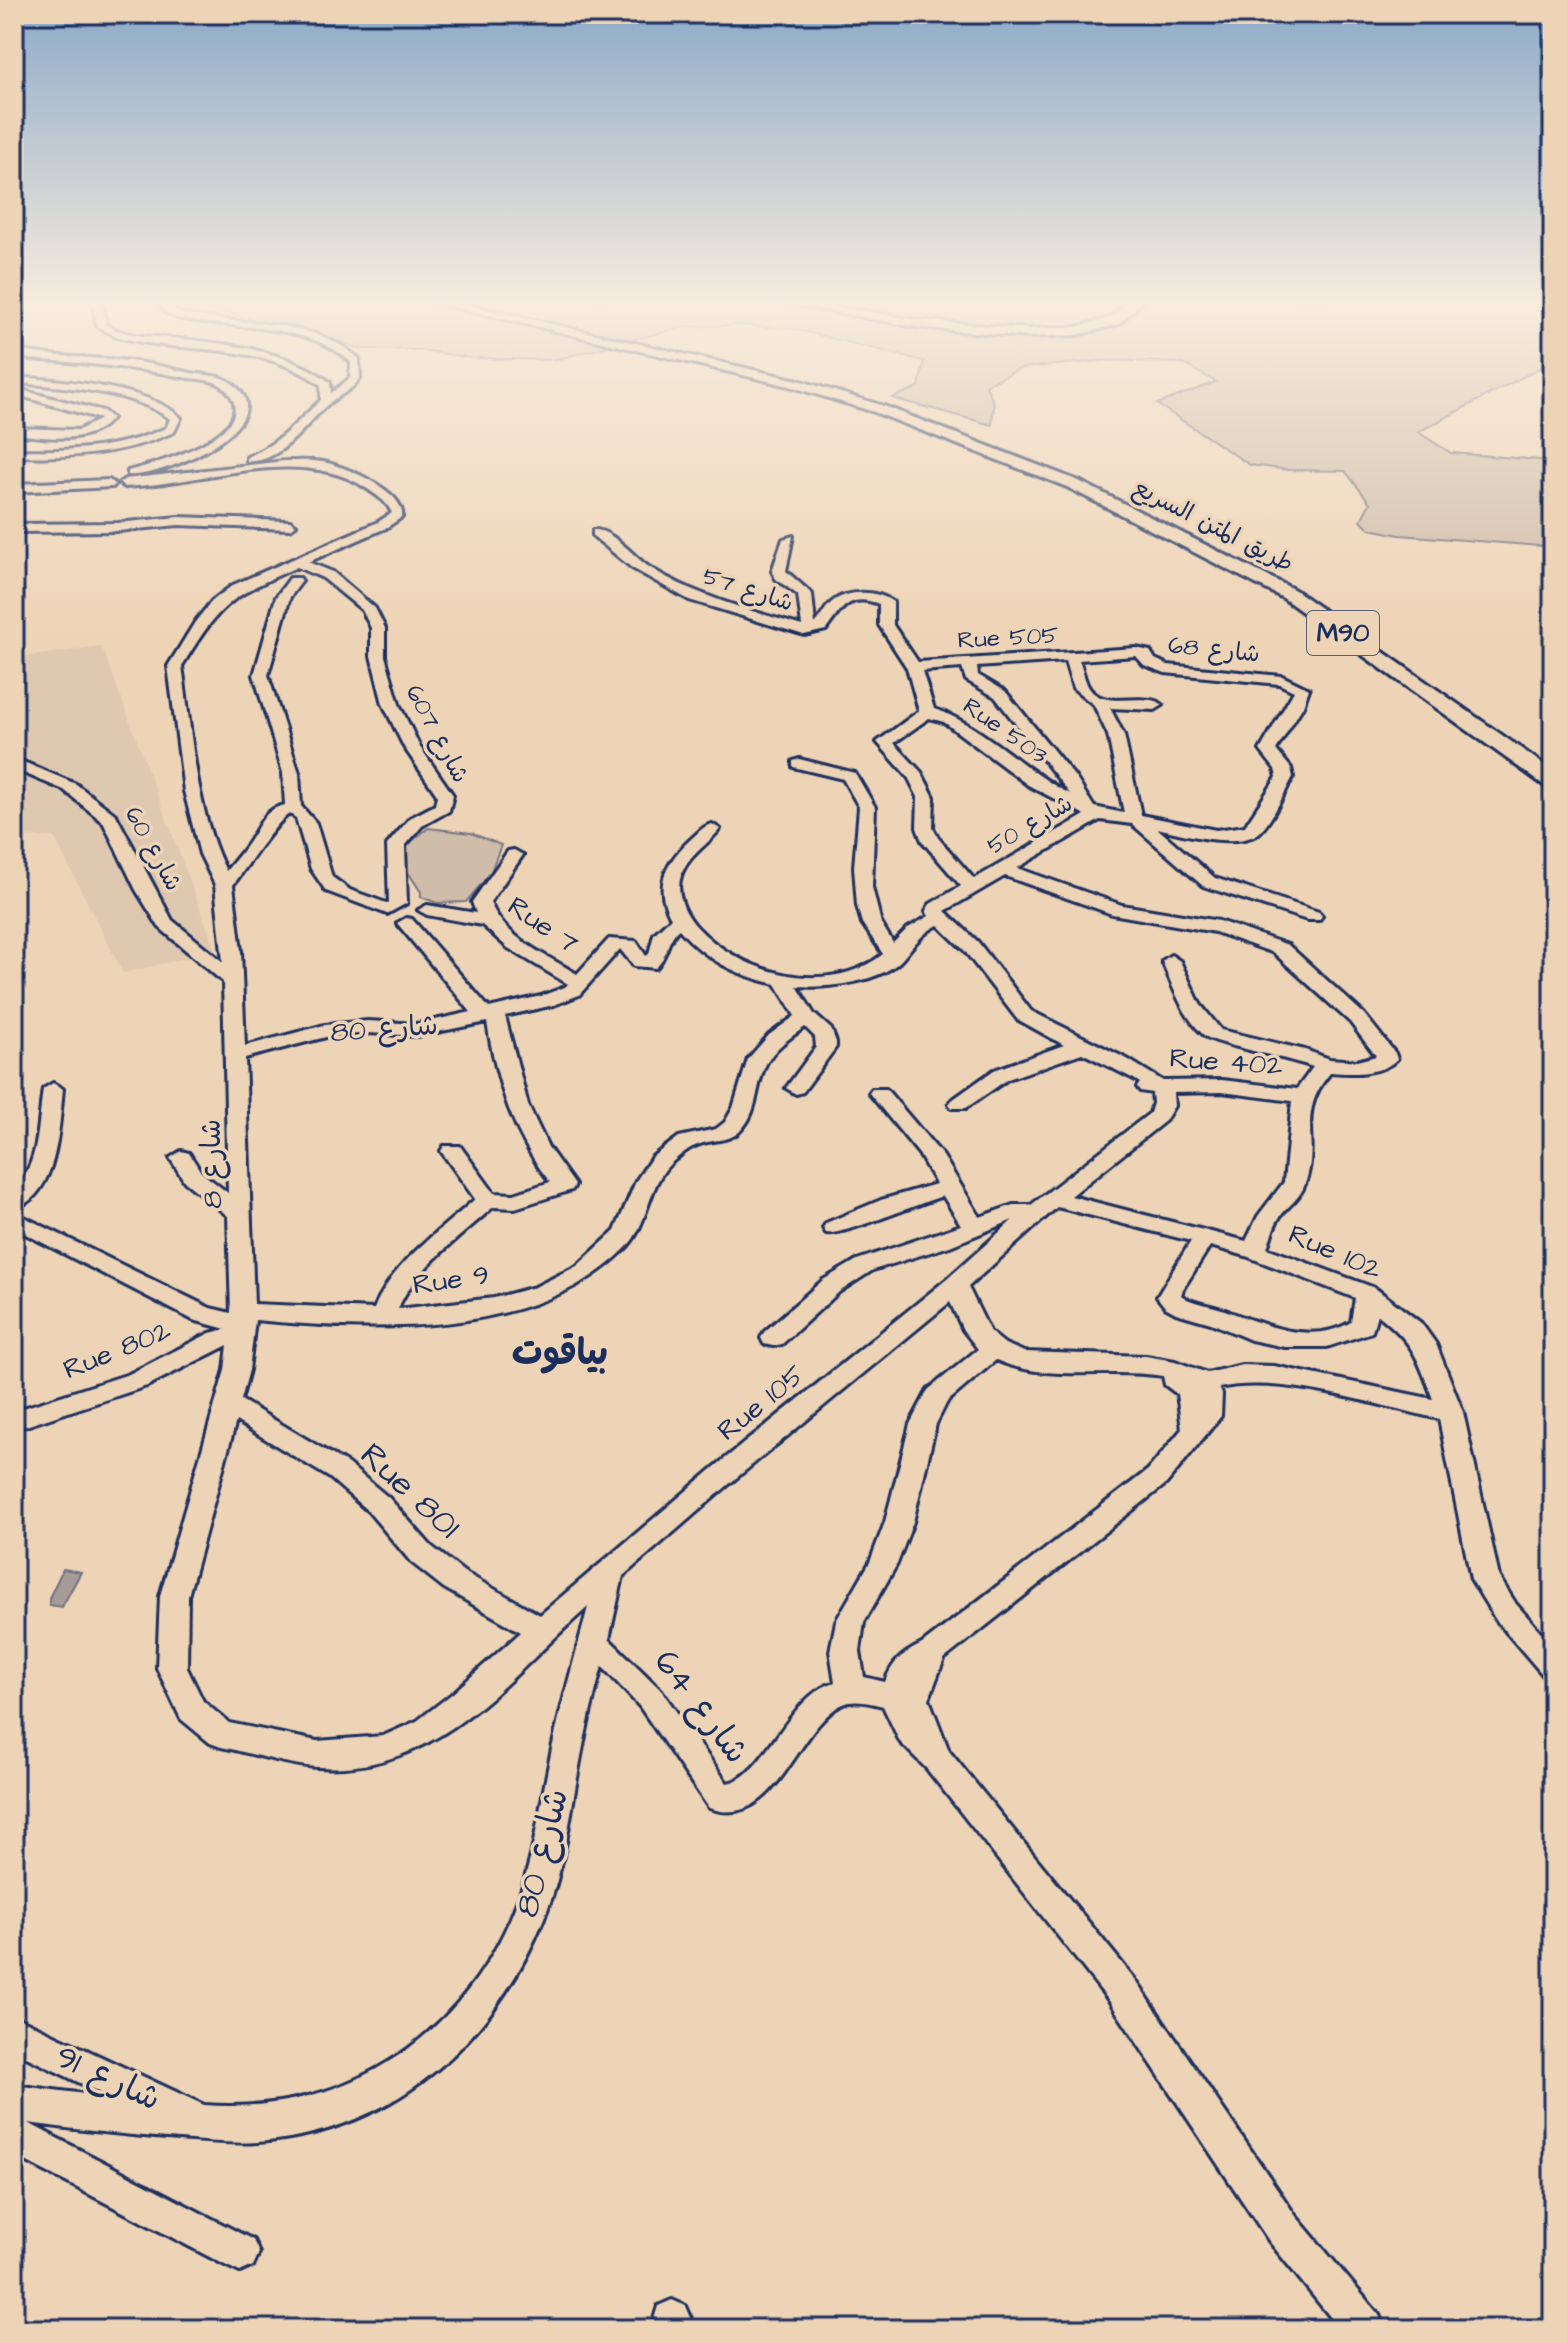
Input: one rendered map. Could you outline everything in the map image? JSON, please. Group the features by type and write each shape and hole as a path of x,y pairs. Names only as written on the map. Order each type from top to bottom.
{"highway":[{"name":"طريق المتن السريع","path":"879,411 1023,463 1120,507 1289,594 1553,781"},
{"name":"طريق المتن السريع","path":"901,411 1100,480"},
{"path":"1120,507 1149,500"},
{"name":"طريق المتن السريع","path":"1258,556 1291,576 1553,763"}],"street":[{"path":"14,431 71,434 107,422 107,418 93,411"},
{"path":"14,453 72,453 127,447 158,436 175,424 176,418 168,411"},
{"path":"14,488 133,478 203,450 222,437 241,411"},
{"path":"208,475 281,445 311,411"},
{"name":"شارع 8","path":"133,478 208,475 283,462 309,463 349,474 374,488 397,508 394,518 295,571 266,574 238,588 217,604 189,641 175,666 192,791 209,854 224,885 238,1054 242,1323 228,1404 174,1596 172,1668 192,1710 221,1734 317,1754 385,1749 428,1730 464,1702 610,1573"},
{"path":"14,528 118,527 178,521 290,525"},
{"name":"شارع 57","path":"597,533 672,587 747,614 810,630 821,627 834,606 851,599 877,598 888,606 886,625 889,633 914,667"},
{"path":"789,539 779,571 781,576 805,594 810,630"},
{"path":"293,808 291,773 261,675 283,597 295,571 335,583"},
{"name":"شارع 607","path":"295,571 321,571 368,608 376,620 378,656 391,704 412,747 445,795 443,807 416,822 396,845 392,906"},
{"name":"شارع 68","path":"1071,658 1141,653 1153,665 1165,669 1254,676 1291,682 1302,689 1295,710 1268,750 1283,768 1285,777 1281,787 1250,831 1216,835"},
{"name":"Rue 505","path":"914,667 1071,658 1080,688 1100,703 1116,735 1135,818"},
{"path":"969,664 971,677 1000,694 1093,814"},
{"path":"914,667 927,712 885,742 915,775 926,797 925,828 931,841 971,887"},
{"path":"1100,703 1155,705"},
{"name":"Rue 503","path":"927,712 949,719 1034,782 1093,814"},
{"name":"شارع 60","path":"14,763 70,787 110,819 165,923 233,980"},
{"path":"799,764 849,776 863,796 867,807 865,914 874,934 895,956"},
{"path":"224,885 258,842 270,819 279,811 293,808 305,817 323,875 331,886 392,906 384,914 387,919 406,923 424,916 427,910"},
{"name":"شارع 50","path":"941,917 935,911 939,904 1093,814 1135,818 1216,835"},
{"path":"1135,818 1209,882 1313,916"},
{"path":"712,829 684,856 672,877 671,898 681,920 707,949 721,959 783,980 816,982 868,973 895,956 914,930 941,917 970,945 1025,1015 1089,1051 1105,1064 1151,1086"},
{"path":"484,911 514,855"},
{"path":"1003,869 1118,910 1219,927 1281,949 1357,1018 1372,1034 1387,1059 1353,1067 1326,1065 1289,1052 1214,1034 1191,1006 1171,961"},
{"name":"Rue 7","path":"392,906 414,902 427,910 484,911 515,944 579,983"},
{"name":"شارع 80","path":"238,1054 325,1031 368,1027 417,1030 547,1001 572,991 616,943 629,945 641,962 649,964 658,955 657,948 667,927 681,920"},
{"path":"382,1319 392,1293 407,1274 487,1200 515,1201 564,1185 543,1161 530,1138 515,1100 490,1015 406,923"},
{"path":"783,980 801,1011 820,1028 827,1040 826,1047 796,1088"},
{"name":"Rue 9","path":"242,1323 382,1319 491,1307 571,1283 620,1241 642,1186 663,1159 691,1140 725,1132 738,1119 755,1065 801,1011 816,982"},
{"path":"959,1104 1008,1069 1089,1051"},
{"path":"1254,1251 1269,1215 1295,1186 1299,1162 1298,1112 1315,1077 1326,1065"},
{"name":"Rue 402","path":"1151,1086 1222,1086 1304,1096"},
{"name":"Rue 105","path":"610,1573 726,1472 955,1285 1053,1199 1139,1132 1140,1120 1151,1107 1151,1086"},
{"path":"14,1201 35,1182 42,1168 53,1089"},
{"path":"879,1093 902,1125 935,1158 975,1228"},
{"path":"452,1151 487,1200"},
{"path":"181,1158 193,1177 242,1215"},
{"path":"834,1228 889,1205 949,1187"},
{"path":"773,1338 847,1274 1053,1199"},
{"name":"Rue 102","path":"1053,1199 1111,1211 1254,1251 1367,1294 1412,1329 1427,1350 1450,1412 1485,1579 1506,1612 1553,1666"},
{"path":"14,1219 202,1314 242,1323"},
{"path":"1205,1237 1171,1289 1169,1297 1177,1305 1213,1314 1262,1335 1332,1338 1363,1326 1367,1294"},
{"path":"955,1285 970,1324 979,1337 994,1349 1023,1361 1148,1366 1196,1384 1242,1374 1274,1375 1450,1412"},
{"name":"Rue 802","path":"14,1421 138,1380 219,1339 242,1323"},
{"path":"894,1697 851,1689 845,1651 850,1621 883,1564 899,1522 923,1424 937,1396 994,1349"},
{"path":"1196,1384 1193,1401 1195,1429 1157,1477 932,1652 919,1657 897,1683 894,1697 909,1729 924,1749 937,1759 1122,1990 1282,2228 1365,2329"},
{"name":"Rue 801","path":"228,1404 339,1471 379,1505 421,1554 454,1580 542,1630"},
{"name":"شارع 80","path":"14,2103 203,2123 264,2124 320,2114 350,2104 381,2090 412,2069 473,2012 493,1987 518,1942 536,1896 578,1700 595,1644 610,1573"},
{"name":"شارع 64","path":"595,1644 623,1665 645,1688 720,1798 734,1799 748,1792 821,1703 834,1693 851,1689"},
{"path":"932,1652 914,1699 937,1759"},
{"name":"شارع 91","path":"14,2033 203,2123"},
{"path":"14,2135 240,2253"}],"shaded area":[{"path":"941,411 993,411 992,425"},
{"path":"1168,411 1457,411 1418,432 1451,453 1553,461 1553,547 1400,535 1370,529 1361,520 1370,503 1345,471 1289,470 1250,465"},
{"path":"102,647 216,951 123,973 54,837 14,837 14,658"},
{"path":"428,828 471,833 501,845 490,874 466,902 437,903 421,897 421,892 404,866 401,850"},
{"path":"63,1569 81,1572 62,1607 49,1605 49,1598"}],"district":[{"name":"بياقوت","path":"560,1353"}]}
